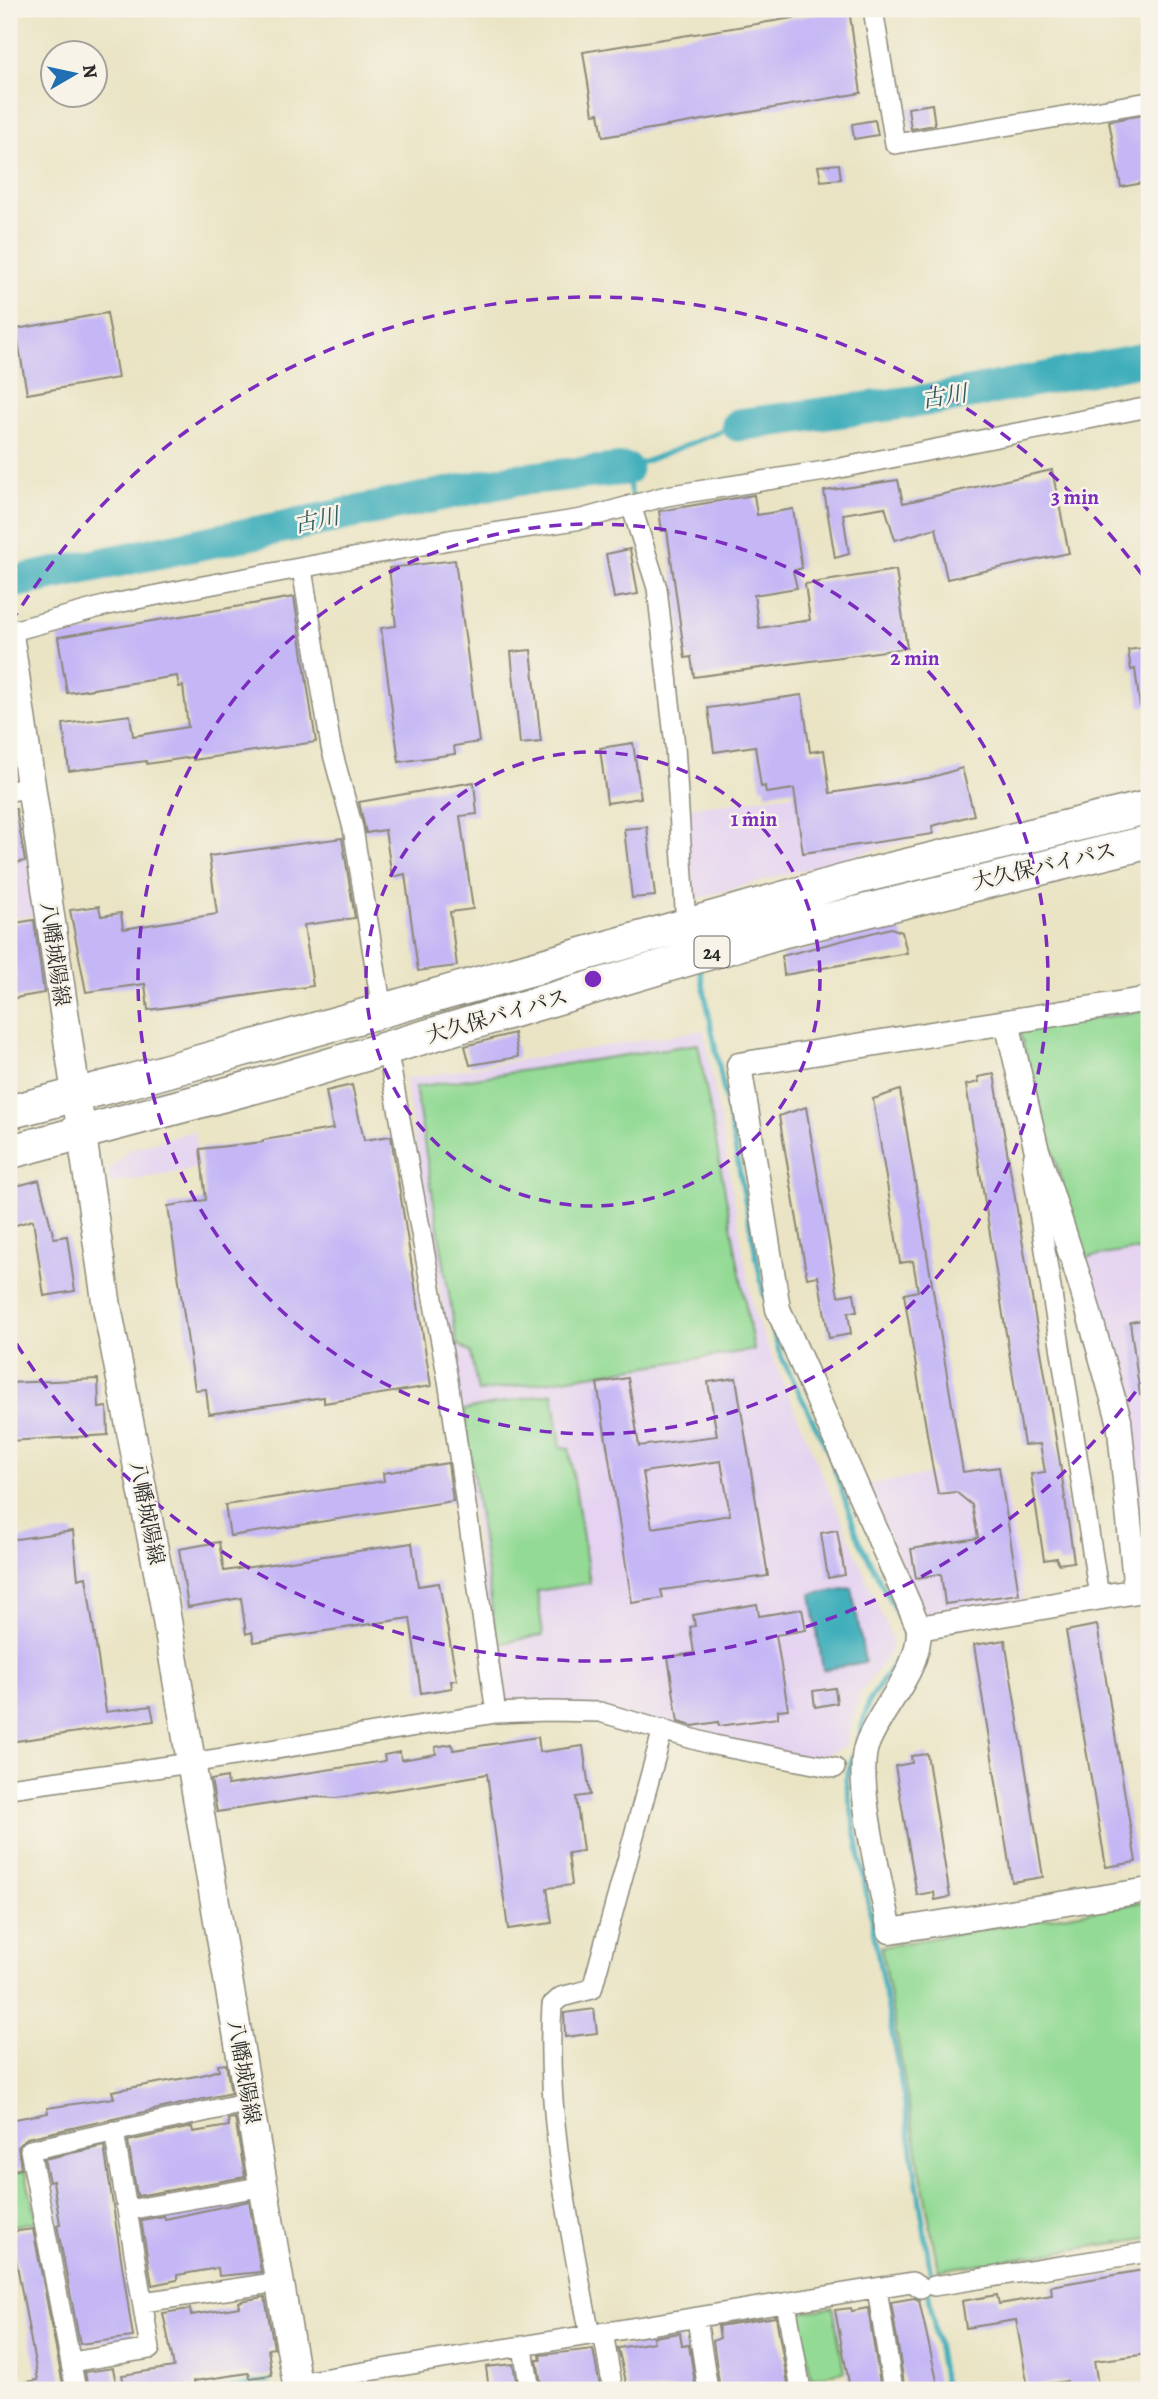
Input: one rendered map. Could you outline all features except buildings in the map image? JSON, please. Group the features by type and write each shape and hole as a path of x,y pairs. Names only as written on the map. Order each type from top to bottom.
{"highway":[{"name":"大久保バイパス","path":"9,1112 76,1096 872,874 1149,807"},
{"name":"大久保バイパス","path":"9,1152 387,1048 783,931 1149,842"}],"main road":[{"name":"八幡城陽線","path":"9,633 19,789 76,1096 107,1307 191,1763 298,2387"}],"street":[{"path":"873,9 895,144 1149,102"},
{"path":"9,633 108,605 449,540 582,519 666,496 825,471 1149,407"},
{"path":"631,505 657,588 675,746 678,839 686,925"},
{"path":"302,569 331,747 353,828 382,1010"},
{"path":"1149,999 739,1065 779,1309 919,1628 919,1648 865,1746 864,1787 890,1931 1149,1891"},
{"path":"919,1628 1143,1590 1119,1420 1037,1147 1007,1022"},
{"path":"387,1048 448,1380 496,1713"},
{"path":"1037,1147 1032,1166 1099,1596"},
{"path":"9,1788 191,1763 496,1713 600,1712 714,1745 835,1769"},
{"path":"613,2390 565,2200 549,2050 552,2005 561,1997 592,1989 663,1729"},
{"path":"76,2390 30,2150 249,2102"},
{"path":"71,2362 150,2349 114,2132"},
{"path":"128,2210 264,2186"},
{"path":"298,2387 523,2348 596,2331 696,2319 912,2281 928,2287 1149,2252"},
{"path":"143,2302 280,2282"},
{"path":"877,2288 893,2390"},
{"path":"786,2303 800,2390"},
{"path":"696,2319 708,2390"},
{"path":"523,2348 530,2390"}],"shaded area":[{"path":"927,777 937,833 695,899 689,856 687,808"},
{"path":"27,839 39,914 9,919 9,842"},
{"path":"1149,1004 1149,1576 1144,1577 1138,1479 1121,1390 1068,1228 1015,1026"},
{"path":"704,1030 754,1314 892,1639 891,1649 861,1691 845,1746 819,1759 507,1703 499,1698 458,1400 405,1079"},
{"path":"194,1131 200,1168 109,1184 109,1170 130,1149"},
{"path":"1001,1463 1024,1600 925,1614 865,1485"}],"green space":[{"path":"1149,1010 1149,1248 1083,1258 1019,1030"},
{"path":"698,1044 754,1350 478,1392 470,1352 457,1344 415,1087"},
{"path":"553,1393 561,1447 569,1448 590,1583 537,1591 543,1635 497,1644 464,1410"},
{"path":"1149,1901 1149,2238 938,2270 881,1947"},
{"path":"25,2171 37,2221 9,2227 9,2175"},
{"path":"833,2307 844,2372 811,2378 799,2313"}],"water":[{"path":"852,1588 865,1662 823,1670 811,1594"}],"waterway":[{"name":"古川","path":"738,425 949,397 1149,358"},
{"path":"633,502 626,469 738,425"},
{"name":"古川","path":"9,583 513,480 626,469"},
{"path":"700,969 764,1296"},
{"path":"768,1315 779,1352 828,1451 859,1540 905,1629 905,1647 869,1701 860,1733"},
{"path":"853,1756 846,1780 905,2105 931,2274 927,2284 945,2390"},
{"path":"215,2390 269,2381"}]}
